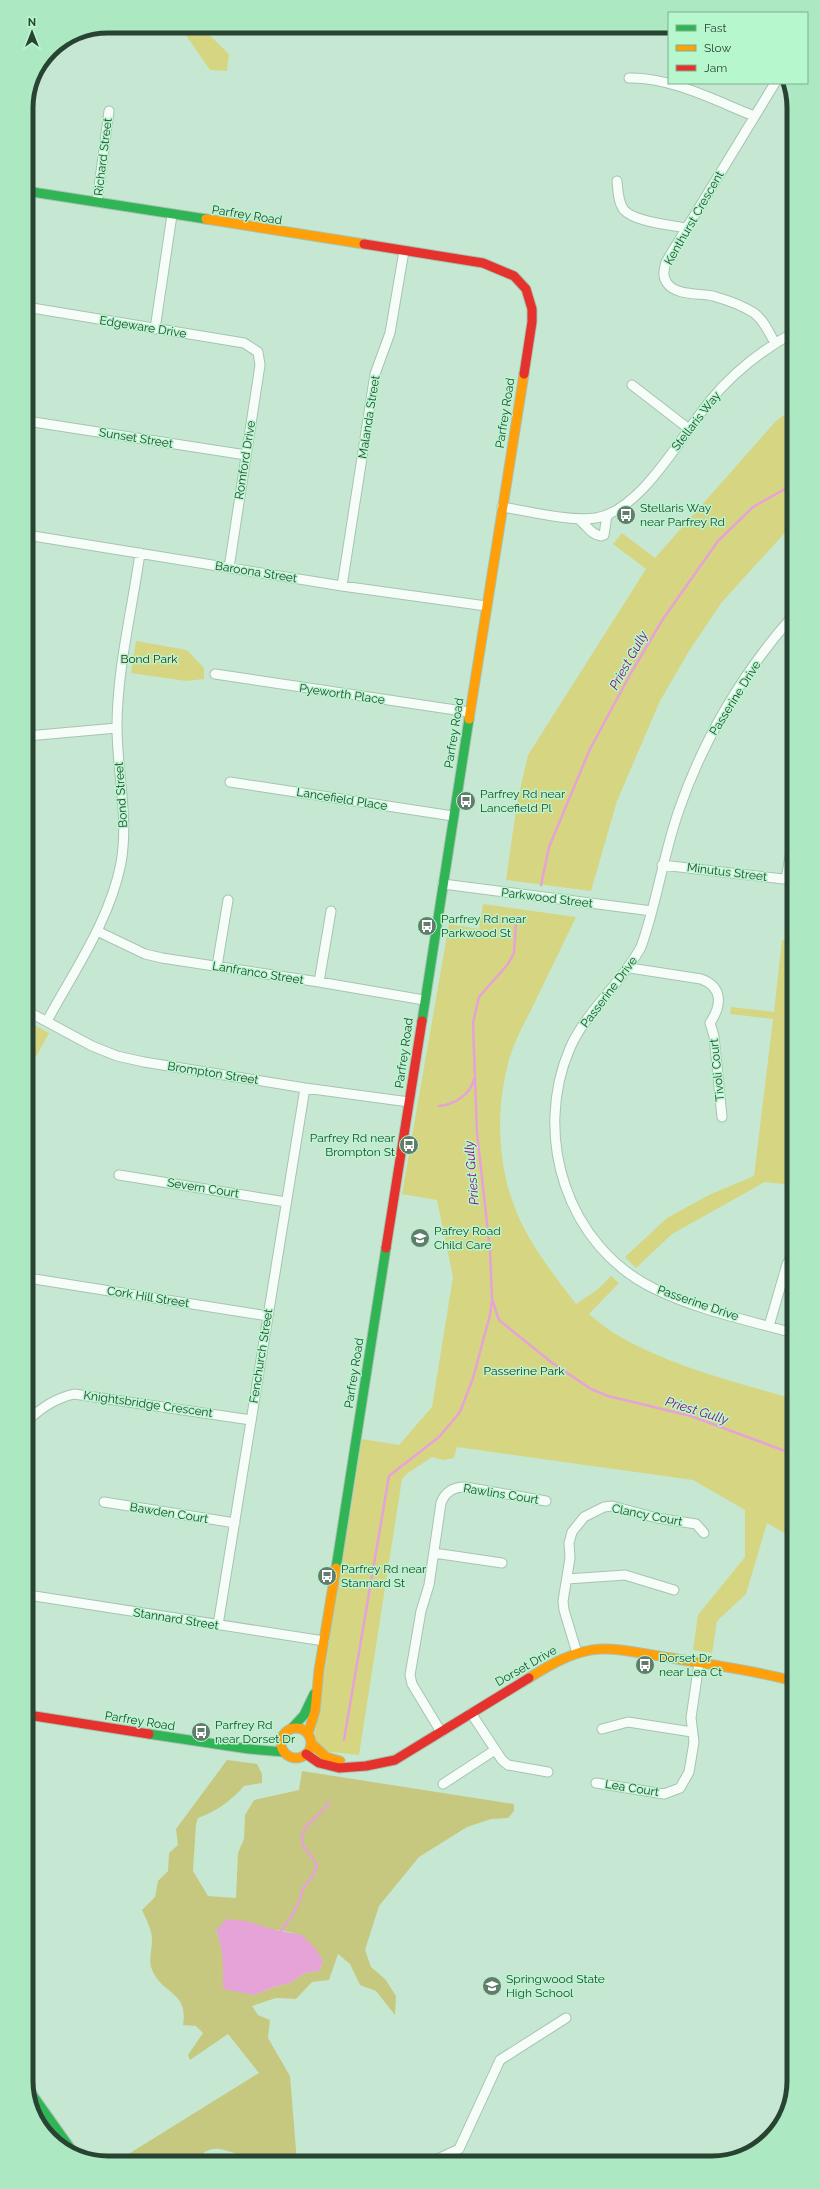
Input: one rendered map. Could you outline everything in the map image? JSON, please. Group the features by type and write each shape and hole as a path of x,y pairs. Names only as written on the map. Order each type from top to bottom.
{"main road":[{"name":"Parfrey Road","path":"33,192 483,263 499,267 517,279 529,293 532,304 532,322 469,712 324,1641 313,1726 308,1734"},
{"name":"Dorset Drive","path":"306,1754 319,1763 339,1768 380,1764 395,1760 549,1665 577,1653 601,1650 625,1651 767,1674 787,1679"},
{"name":"Parfrey Road","path":"292,1728 304,1715 317,1689"},
{"name":"Parfrey Road","path":"33,1716 249,1749 284,1752"},
{"path":"292,1728 303,1729 308,1734 311,1743 306,1754 294,1758 284,1752 281,1745 282,1737 286,1731 292,1728"},
{"name":"Parfrey Road","path":"249,1749 268,1744 282,1737"},
{"name":"Dorset Drive","path":"311,1743 326,1757 358,1766"},
{"path":"36,2100 67,2143"}],"street":[{"path":"629,78 642,78 668,83"},
{"path":"671,84 754,116"},
{"name":"Kenthurst Crescent","path":"774,84 666,262 663,274 667,283 675,290 713,296 743,307 755,314 763,322 775,343"},
{"name":"Richard Street","path":"97,202 109,111"},
{"path":"616,181 619,199 624,210 635,218 686,228"},
{"path":"155,329 172,215"},
{"name":"Malanda Street","path":"342,586 375,374 390,333 404,251"},
{"name":"Edgeware Drive","path":"33,308 244,344 258,352"},
{"name":"Stellaris Way","path":"502,507 578,519 595,518 607,515 630,502 638,495 710,401 729,380 775,343 787,337"},
{"name":"Romford Drive","path":"229,568 260,365 258,352"},
{"path":"632,384 689,429"},
{"name":"Sunset Street","path":"33,421 246,455"},
{"path":"578,519 586,524 592,532 600,536 604,535 606,529 607,515"},
{"name":"Baroona Street","path":"33,536 342,586 486,606"},
{"name":"Bond Street","path":"47,1021 97,931 116,884 123,843 117,728 120,685 140,553"},
{"name":"Passerine Drive","path":"787,623 768,646 721,716 686,790 662,865 652,911 641,947 630,968 588,1017 570,1048 560,1080 554,1113 555,1151 562,1180 587,1231 604,1252 625,1271 654,1289 682,1301 787,1331"},
{"name":"Pyeworth Place","path":"215,674 469,712"},
{"path":"33,735 117,728"},
{"name":"Lancefield Place","path":"230,782 453,816"},
{"name":"Minutus Street","path":"662,865 787,879"},
{"name":"Parkwood Street","path":"443,884 652,911"},
{"path":"217,966 228,900"},
{"path":"320,982 331,911"},
{"name":"Lanfranco Street","path":"97,931 145,954 424,1000"},
{"name":"Tivoli Court","path":"630,968 710,982 716,988 719,996 717,1010 710,1023 714,1036 722,1116"},
{"name":"Brompton Street","path":"33,1014 92,1046 117,1056 144,1062 305,1088 409,1102"},
{"name":"Fenchurch Street","path":"218,1625 305,1088"},
{"name":"Severn Court","path":"119,1175 286,1202"},
{"path":"769,1326 787,1264"},
{"name":"Cork Hill Street","path":"33,1279 268,1316"},
{"name":"Knightsbridge Crescent","path":"33,1416 45,1405 58,1398 74,1394 251,1420"},
{"name":"Rawlins Court","path":"441,1732 412,1684 410,1675 420,1611 429,1585 443,1496 457,1487 546,1501"},
{"name":"Bawden Court","path":"104,1502 234,1523"},
{"name":"Clancy Court","path":"577,1653 564,1610 563,1601 572,1532 584,1517 604,1506 612,1506 657,1518 696,1524 704,1533"},
{"path":"434,1553 502,1563"},
{"path":"567,1579 625,1575 674,1590"},
{"name":"Stannard Street","path":"33,1596 324,1641"},
{"name":"Lea Court","path":"596,1783 664,1794 680,1788 689,1772 694,1742 691,1718 699,1663"},
{"path":"471,1713 495,1750 508,1765 548,1772"},
{"path":"602,1730 628,1722 692,1732"},
{"path":"443,1784 495,1750"},
{"path":"444,2156 459,2149 500,2060 566,2018"}],"green space":[{"path":"184,33 207,33 229,54 227,71 210,70"},
{"path":"787,413 787,530 722,602 689,651 660,701 617,801 591,891 506,880 517,803 528,755 646,569 613,544 622,533 655,558 776,421"},
{"name":"Bond Park","path":"136,641 187,650 204,668 204,679 186,681 131,673"},
{"name":"Passerine Park","path":"483,904 576,917 515,1043 509,1059 503,1088 500,1130 505,1173 517,1213 531,1242 576,1304 597,1290 611,1276 619,1283 589,1314 609,1330 658,1356 714,1376 787,1397 787,1535 767,1523 746,1594 717,1621 712,1653 693,1650 698,1615 745,1557 745,1510 693,1480 457,1447 454,1458 443,1460 432,1457 408,1473 402,1479 359,1755 323,1751 316,1740 315,1733 362,1439 399,1445 432,1407 453,1277 437,1200 402,1194 449,924 479,929"},
{"path":"782,940 787,940 787,1184 765,1182 672,1234 636,1268 625,1257 667,1218 709,1195 754,1176 773,1019 730,1014 731,1007 774,1012"},
{"path":"33,1024 49,1033 33,1062"},
{"path":"227,1760 257,1764 262,1774 262,1783 244,1786 223,1805 198,1818 196,1824 193,1871 208,1896 236,1898 238,1853 244,1839 245,1815 254,1800 299,1790 302,1771 514,1804 514,1811 508,1818 491,1819 467,1827 419,1857 379,1906 365,1950 371,1967 385,1979 396,1996 395,2015 376,1991 360,1985 350,1964 338,1954 329,1980 312,1982 296,1999 276,1998 252,2006 258,2015 270,2020 268,2038 290,2076 297,2156 238,2156 237,2154 223,2150 213,2149 200,2156 125,2156 259,2073 228,2034 190,2060 188,2055 203,2033 196,2026 183,2025 184,2014 182,2005 173,1993 155,1976 151,1967 152,1936 142,1910 155,1897 158,1881 168,1871 169,1853 178,1845 176,1829","holes":["275,1930 292,1933 304,1938 314,1948 323,1961 319,1971 305,1973 290,1983 274,1987 254,1995 223,1976 222,1953 216,1931"]}],"shaded area":[{"path":"227,1919 246,1921 275,1930 302,1935 315,1948 323,1961 319,1971 305,1973 290,1983 274,1987 254,1995 223,1989 222,1952 216,1930"}],"waterway":[{"name":"Priest Gully","path":"541,885 549,847 590,749 631,673 663,619 718,541 753,507 787,488"},
{"name":"Priest Gully","path":"516,923 514,953 508,964 479,997 473,1023 477,1133 490,1250 492,1299 499,1320 551,1362 591,1389 608,1396 691,1416 787,1452"},
{"path":"439,1106 461,1098 466,1094 474,1079"},
{"path":"344,1740 389,1476 439,1437 460,1412 473,1378 490,1315 492,1301"},
{"path":"281,1931 294,1912 303,1888 312,1877 317,1865 303,1845 303,1832 306,1826 321,1813 329,1802"}],"traffic: fast":[{"path":"33,192 206,219"},
{"path":"422,1021 469,719"},
{"path":"336,1568 386,1248"},
{"path":"292,1728 304,1715 314,1694"},
{"path":"149,1734 249,1749 284,1752"},
{"path":"36,2100 67,2143"}],"traffic: slow":[{"path":"206,219 364,244"},
{"path":"469,719 524,374"},
{"path":"308,1734 315,1711 319,1670 336,1568"},
{"path":"529,1678 555,1663 573,1655 591,1650 610,1649 732,1668 787,1680"},
{"path":"296,1728 307,1732 311,1743 307,1754 296,1758 285,1754 281,1743 285,1732 296,1728"},
{"path":"311,1743 326,1757 340,1761"}],"traffic: jam":[{"path":"364,244 483,263 514,276 526,289 532,309 532,322 524,374"},
{"path":"386,1248 422,1021"},
{"path":"306,1754 319,1763 339,1768 366,1766 395,1760 529,1678"},
{"path":"33,1716 149,1734"}],"place":[{"name":"Stellaris Way near Parfrey Rd","path":"626,515"},
{"name":"Parfrey Rd near Lancefield Pl","path":"466,801"},
{"name":"Parfrey Rd near Parkwood St","path":"427,926"},
{"name":"Parfrey Rd near Brompton St","path":"409,1145"},
{"name":"Pafrey Road Child Care","path":"420,1238"},
{"name":"Parfrey Rd near Stannard St","path":"327,1576"},
{"name":"Dorset Dr near Lea Ct","path":"645,1665"},
{"name":"Parfrey Rd near Dorset Dr","path":"201,1732"},
{"name":"Springwood State High School","path":"492,1986"}]}
